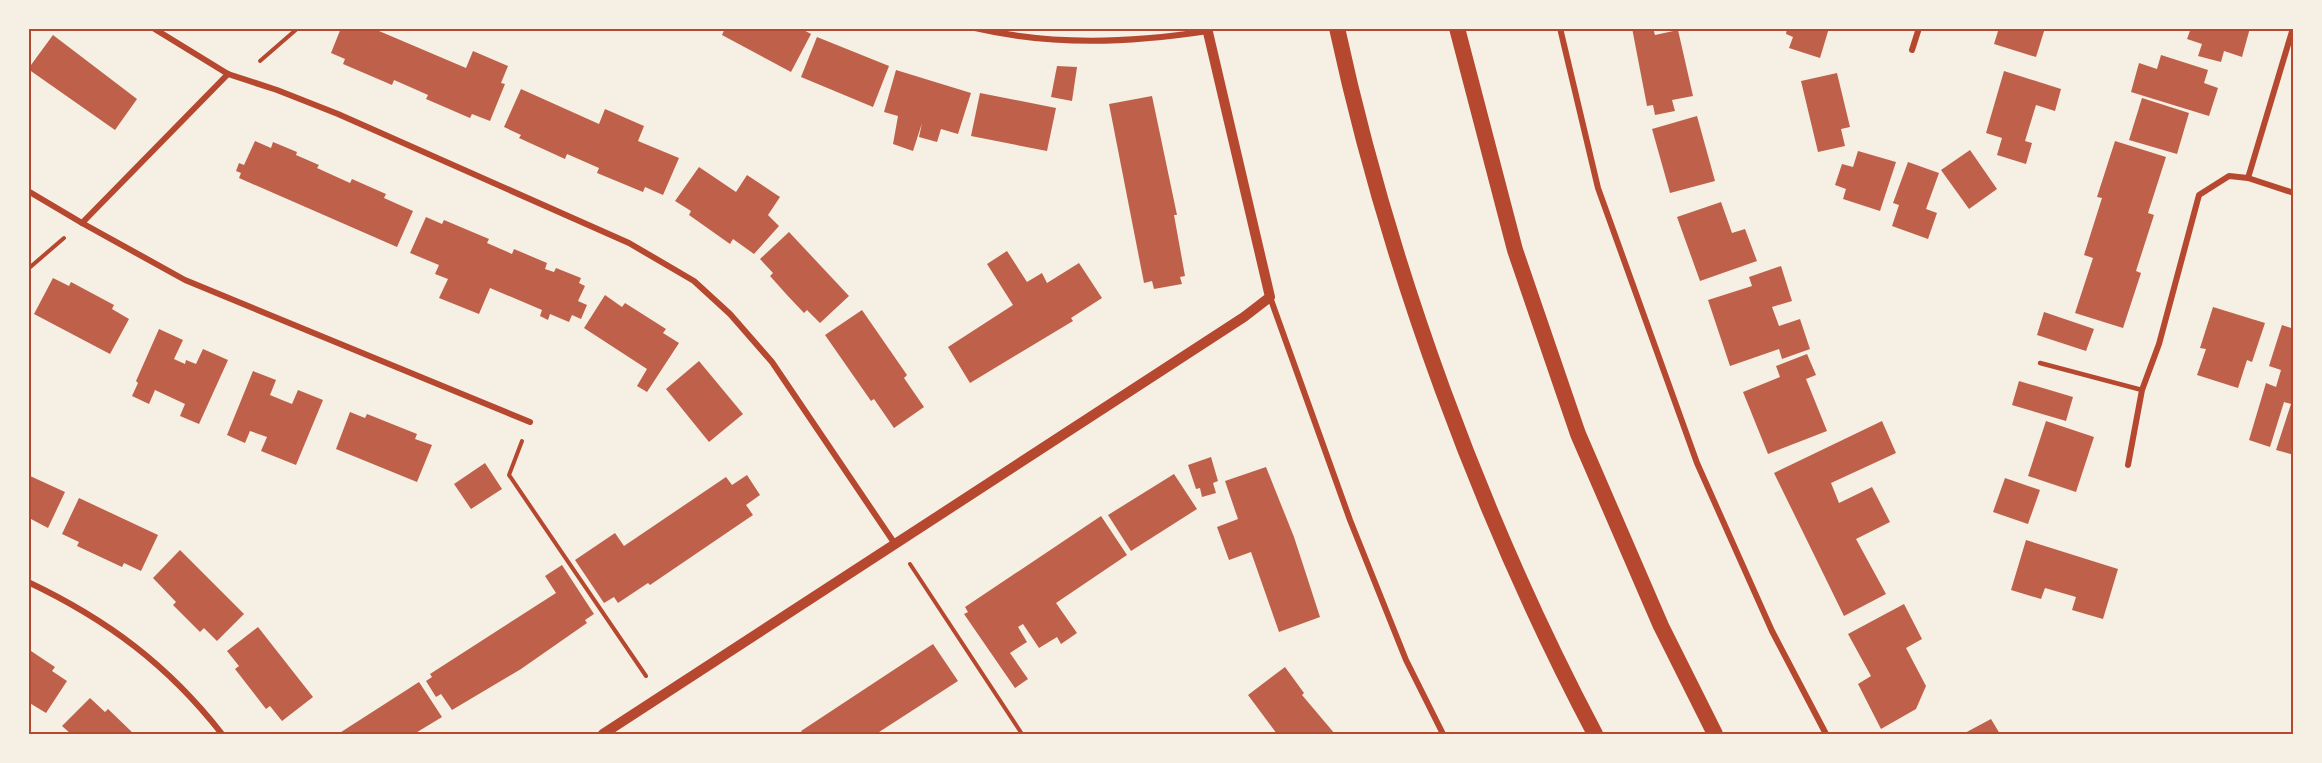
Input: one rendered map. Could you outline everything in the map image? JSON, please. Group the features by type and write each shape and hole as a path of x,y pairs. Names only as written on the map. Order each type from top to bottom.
{"highway":[{"path":"1337,28 1348,81 1382,202 1431,357 1479,482 1530,601 1558,665 1595,735"},
{"path":"1457,28 1515,250 1575,424 1661,626 1715,735"}],"street":[{"path":"153,28 228,74 338,114 629,243 694,281 730,314 772,362 895,544"},
{"path":"975,28 1045,40 1095,42 1148,40 1207,30 1270,297 1358,542 1406,660 1443,735"},
{"path":"1560,28 1598,188 1697,463 1772,631 1826,735"},
{"path":"1912,50 1919,28"},
{"path":"2248,178 2293,28"},
{"path":"82,224 228,74"},
{"path":"2128,465 2142,390 2159,344 2199,195 2229,176 2248,178 2294,193"},
{"path":"28,191 82,224 185,280 530,422"},
{"path":"603,735 1244,317 1270,297"},
{"path":"28,582 90,613 134,643 181,686 222,735"}],"lane":[{"path":"2040,363 2142,390"}],"path":[{"path":"228,74 263,59 298,28"},
{"path":"28,269 82,224"},
{"path":"530,422 509,475 660,697"},
{"path":"895,544 924,583 1022,735"}],"building":[{"path":"341,28 372,28 466,68 473,51 508,66 501,83 505,84 490,121 472,114 470,118 426,99 428,95 394,80 392,85 343,64 345,59 331,53"},
{"path":"725,28 800,28 811,34 791,72 722,35"},
{"path":"1632,28 1653,28 1655,35 1678,30 1693,96 1672,100 1675,111 1655,115 1653,105 1647,106"},
{"path":"1787,28 1829,28 1820,58 1789,48 1793,37 1786,34"},
{"path":"1999,28 2045,28 2036,57 1994,44"},
{"path":"2191,28 2250,28 2242,57 2224,51 2221,62 2198,56 2202,44 2187,39"},
{"path":"53,35 137,99 115,130 28,69"},
{"path":"817,37 889,66 873,107 801,77"},
{"path":"2161,55 2208,70 2204,83 2218,88 2209,116 2131,92 2139,63 2157,69"},
{"path":"1057,66 1077,67 1072,101 1051,97"},
{"path":"896,70 971,93 958,134 941,129 937,142 919,137 922,123 913,151 893,144 898,116 884,112"},
{"path":"2004,71 2061,89 2055,111 2036,105 2025,141 2032,143 2026,164 1997,155 2002,138 1986,133"},
{"path":"1837,73 1850,127 1841,129 1845,146 1818,152 1801,81"},
{"path":"521,89 599,124 605,109 644,126 638,141 679,158 663,195 645,187 643,192 597,173 599,168 567,154 565,159 519,138 521,135 504,127"},
{"path":"980,93 1056,108 1047,151 971,136"},
{"path":"1152,96 1177,215 1174,215 1185,276 1180,277 1182,284 1154,289 1152,281 1144,283 1109,104"},
{"path":"2142,98 2189,113 2177,154 2129,140"},
{"path":"1697,116 1715,181 1670,193 1652,129"},
{"path":"255,141 271,148 273,142 297,152 296,155 319,165 317,168 350,183 352,179 386,194 384,198 413,211 397,247 239,178 241,173 236,171 239,163 244,165"},
{"path":"2115,141 2166,157 2148,213 2154,215 2136,271 2141,273 2123,328 2075,313 2093,258 2084,255 2102,198 2097,197"},
{"path":"1970,150 1997,189 1969,209 1941,170"},
{"path":"1858,151 1896,162 1880,211 1843,199 1846,189 1835,185 1842,164 1853,167"},
{"path":"1908,162 1939,173 1926,209 1937,213 1928,239 1892,226 1899,205 1893,203"},
{"path":"699,167 736,192 747,175 780,197 768,215 779,226 754,254 733,239 730,244 689,215 691,211 675,201"},
{"path":"1721,202 1732,233 1745,229 1757,261 1700,281 1677,217"},
{"path":"426,217 442,224 444,220 489,239 487,243 512,254 514,249 547,263 545,269 554,272 556,268 581,278 579,283 585,286 578,301 587,305 581,319 572,315 569,322 550,314 548,320 540,316 542,310 490,288 479,314 439,298 448,279 435,274 439,265 410,253"},
{"path":"789,232 849,296 820,323 807,310 804,313 787,295 770,276 773,273 760,259"},
{"path":"1007,251 1027,282 1042,273 1047,283 1079,263 1102,298 1071,318 1073,321 970,383 948,347 1013,305 987,264"},
{"path":"1781,266 1792,301 1772,307 1779,326 1800,319 1810,349 1782,359 1779,349 1730,366 1708,300 1752,286 1749,277"},
{"path":"53,278 69,286 71,282 114,305 112,309 129,319 110,354 34,314"},
{"path":"605,295 622,307 625,303 666,329 663,333 679,343 647,392 637,386 647,369 584,328"},
{"path":"2213,307 2265,323 2252,362 2247,360 2238,388 2197,375 2206,349 2200,348"},
{"path":"862,310 907,375 904,378 924,407 894,428 874,399 871,401 825,335"},
{"path":"2044,312 2094,329 2086,351 2037,335"},
{"path":"2282,325 2294,329 2294,455 2276,450 2291,404 2284,402 2270,447 2249,440 2266,383 2276,387 2281,370 2269,366"},
{"path":"159,329 183,340 174,359 185,364 186,360 196,364 203,349 228,360 199,424 180,416 185,404 155,390 149,404 132,396 138,383 136,381"},
{"path":"1807,354 1816,375 1806,379 1827,431 1768,454 1743,392 1780,377 1776,366"},
{"path":"699,361 743,414 709,442 666,389"},
{"path":"253,371 276,380 270,395 282,400 292,404 298,390 323,400 296,465 261,451 267,437 250,431 245,443 227,435"},
{"path":"2019,381 2073,397 2066,421 2012,405"},
{"path":"350,412 365,418 367,414 417,434 415,439 432,445 417,482 336,449"},
{"path":"1882,421 1896,453 1831,483 1839,503 1872,487 1890,522 1856,539 1886,594 1844,616 1774,473"},
{"path":"2046,421 2094,437 2076,492 2028,476"},
{"path":"1211,457 1218,481 1213,483 1216,493 1202,497 1200,488 1196,489 1188,465"},
{"path":"485,463 502,489 471,509 454,484"},
{"path":"1266,467 1294,537 1320,617 1279,632 1251,552 1229,560 1217,527 1238,519 1225,481"},
{"path":"1174,474 1197,509 1131,551 1108,515"},
{"path":"28,475 65,492 48,528 31,519 28,525"},
{"path":"747,475 760,495 746,505 753,515 650,585 648,583 618,603 614,597 604,603 575,560 615,533 624,546 726,477 732,485"},
{"path":"2005,478 2040,490 2028,524 1993,512"},
{"path":"79,498 158,535 141,571 124,563 122,567 77,546 79,542 62,534"},
{"path":"1101,516 1127,555 1056,603 1077,633 1061,644 1057,637 1039,648 1023,624 1018,627 1027,642 1010,653 1028,679 1015,688 964,614 968,612 965,607"},
{"path":"2026,540 2118,569 2103,619 2072,610 2076,597 2045,588 2041,599 2011,590"},
{"path":"180,550 244,614 217,641 204,628 200,632 173,605 176,602 153,578"},
{"path":"562,565 594,614 585,620 587,623 521,669 452,710 441,694 436,697 426,681 432,677 430,674 556,593 545,576"},
{"path":"1904,604 1922,639 1906,648 1926,686 1916,709 1881,729 1858,684 1871,676 1848,634"},
{"path":"258,627 313,697 282,721 270,706 266,709 235,669 239,666 227,651"},
{"path":"933,644 958,681 876,734 803,734 801,731"},
{"path":"28,649 55,667 52,671 67,681 46,713 28,702"},
{"path":"1285,667 1304,693 1302,695 1335,734 1277,734 1248,695"},
{"path":"419,682 442,717 414,734 338,734"},
{"path":"90,698 105,712 108,709 134,734 71,734 62,726"},
{"path":"1991,719 2000,734 1963,734"}]}
